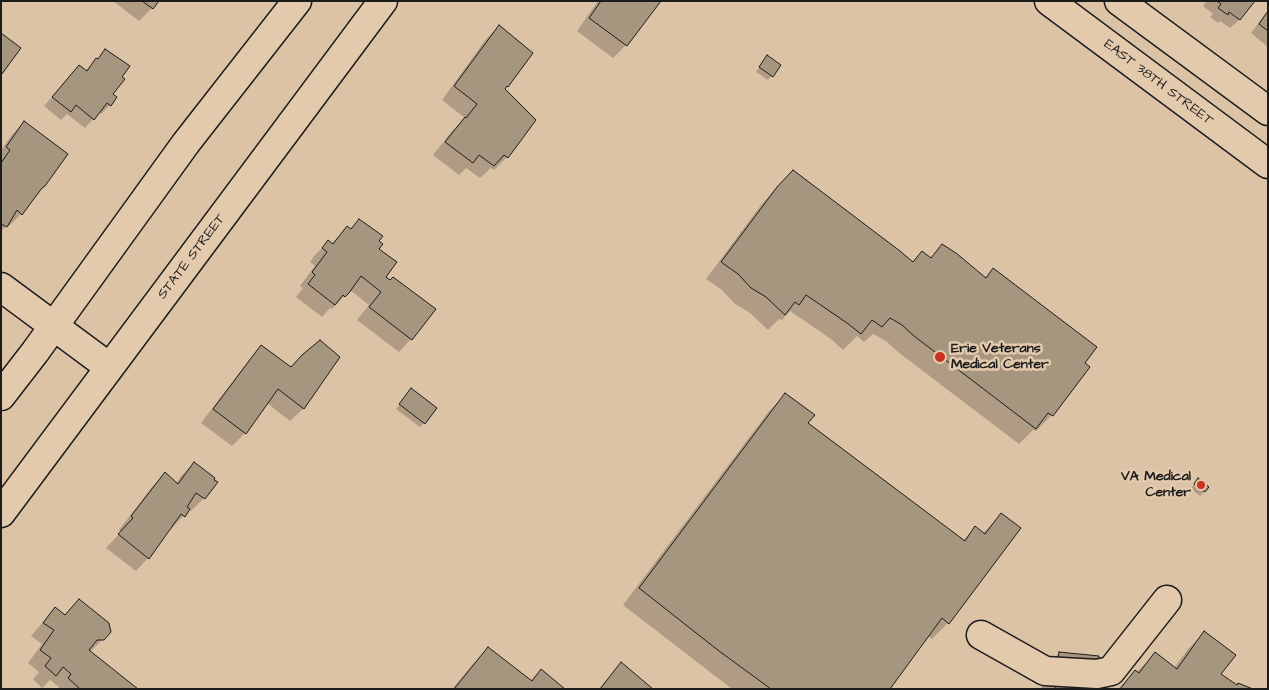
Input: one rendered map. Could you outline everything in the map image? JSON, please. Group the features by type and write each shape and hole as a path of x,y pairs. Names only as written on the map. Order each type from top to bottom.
{"street":[{"path":"1,396 186,143 297,1"},
{"name":"STATE STREET","path":"1,513 383,1"},
{"name":"EAST 38TH STREET","path":"1049,1 1268,164"},
{"path":"1119,1 1268,111"},
{"path":"1,288 109,367"},
{"path":"980,635 1045,671 1097,674 1111,671 1167,600"}],"building":[{"path":"142,1 159,1 153,9"},
{"path":"601,1 661,1 627,46 589,18"},
{"path":"1217,1 1255,1 1240,20 1229,12 1228,15 1218,8 1221,4"},
{"path":"1268,11 1268,31 1259,24"},
{"path":"499,25 533,53 505,89 536,120 508,158 504,155 494,166 479,155 473,163 445,142 477,104 454,86"},
{"path":"1,33 21,48 2,74 1,73"},
{"path":"105,49 130,66 122,77 125,79 113,94 117,97 111,106 107,103 94,120 76,105 71,112 52,97 79,65 87,71"},
{"path":"767,55 781,65 773,77 759,67"},
{"path":"24,121 68,154 22,215 17,210 7,227 1,224 1,163 10,150 6,147"},
{"path":"793,170 913,262 922,251 931,258 942,244 986,278 993,268 1097,347 1085,363 1090,367 1053,416 1048,413 1036,429 902,325 890,318 882,327 872,320 861,334 806,295 799,305 795,302 785,315 766,297 751,288 738,274 721,262 777,187"},
{"path":"359,219 383,236 379,241 383,244 379,249 397,262 386,277 390,280 393,277 436,309 412,340 369,307 381,292 361,276 349,293 345,297 343,295 335,305 308,284 315,275 312,272 327,252 322,248 328,240 333,244 347,226 351,229"},
{"path":"320,340 340,357 304,409 278,389 246,434 213,409 261,345 291,367"},
{"path":"411,388 437,408 425,424 399,404"},
{"path":"785,393 815,415 808,423 965,541 975,526 985,534 1001,513 1021,528 949,624 942,618 890,689 771,689 639,588"},
{"path":"194,462 218,482 205,499 196,493 187,507 190,509 185,517 181,514 149,559 118,534 133,518 131,516 165,472 178,484"},
{"path":"1198,478 1209,487 1205,492 1194,484"},
{"path":"79,599 109,623 111,632 104,640 97,640 89,650 138,689 80,689 68,678 71,674 63,667 56,676 45,666 51,658 40,650 54,630 43,623 55,607 65,615"},
{"path":"1204,631 1236,655 1221,674 1237,685 1238,683 1253,689 1120,689 1135,670 1139,673 1155,652 1177,669"},
{"path":"488,647 532,681 541,669 565,689 454,689"},
{"path":"1059,652 1099,656 1096,689 1055,689"},
{"path":"621,662 653,689 600,689"}],"place":[{"name":"Erie Veterans Medical Center","path":"940,357"},
{"name":"VA Medical Center","path":"1201,485"}]}
